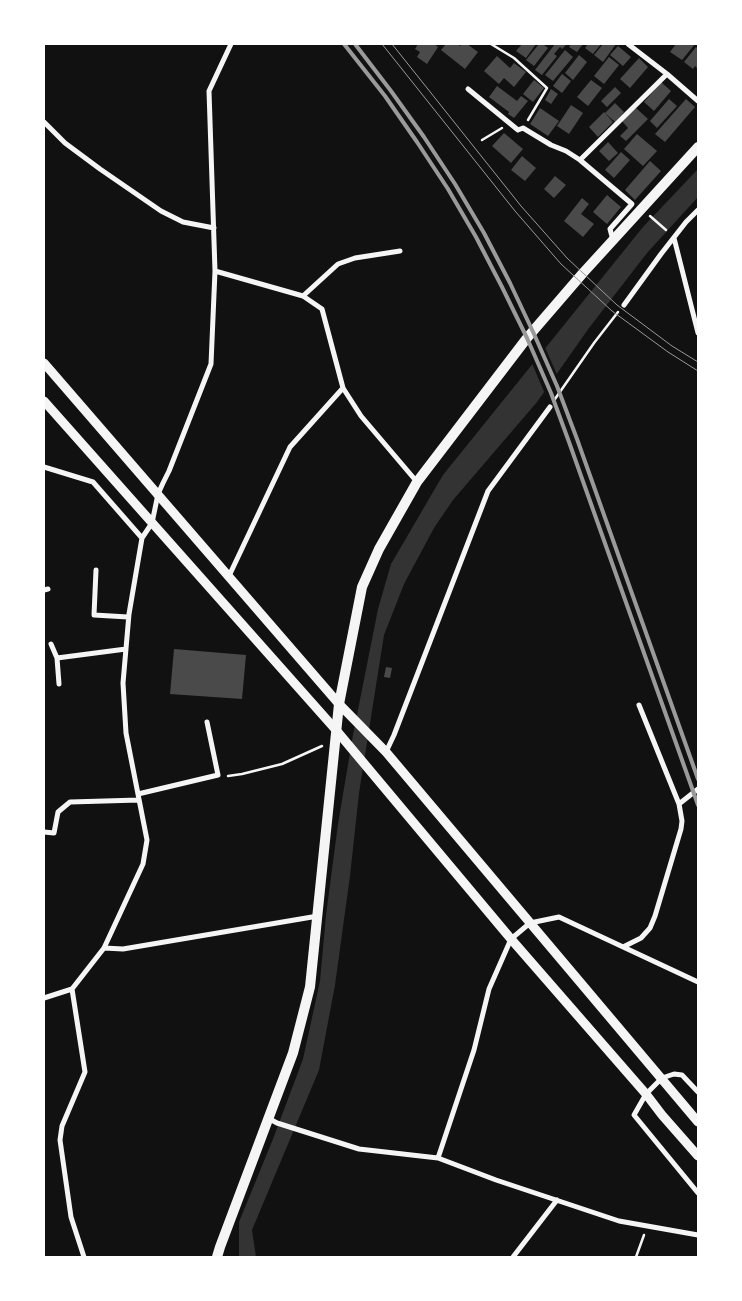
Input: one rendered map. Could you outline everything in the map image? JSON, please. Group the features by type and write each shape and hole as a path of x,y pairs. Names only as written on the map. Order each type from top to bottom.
{"main road":[{"path":"217,1257 223,1238 273,1120 310,987 339,704 362,587 379,548 417,482 527,338 583,273 698,147"}],"street":[{"path":"44,998 72,989 104,948 143,864 147,840 126,733 123,683 128,617 142,538 152,523 158,494 170,472 211,364 215,272 209,90 232,44"},
{"path":"628,44 698,101"},
{"path":"580,160 667,74"},
{"path":"468,89 518,130 524,128 580,160 632,204 610,229 613,240"},
{"path":"44,122 65,143 161,211 182,222 214,228"},
{"path":"624,305 673,236 698,210"},
{"path":"673,236 698,333"},
{"path":"303,296 338,264 355,258 400,251"},
{"path":"215,272 303,296 322,309 343,388 362,416 417,482"},
{"path":"44,363 339,704 384,750 698,1122"},
{"path":"229,576 290,447 343,388"},
{"path":"44,401 336,730 698,1156"},
{"path":"384,750 394,735 488,491 550,407"},
{"path":"44,467 93,482 142,538"},
{"path":"96,570 94,615 128,617"},
{"path":"51,644 57,658 59,684"},
{"path":"57,658 126,649"},
{"path":"623,947 641,938 650,928 681,830 682,821 679,804 639,705"},
{"path":"138,794 218,775 207,722"},
{"path":"679,804 698,789"},
{"path":"44,832 54,834 58,812 70,802 139,800"},
{"path":"104,948 122,949 318,916"},
{"path":"438,1158 474,1050 489,989 512,939 530,923 559,917 698,982"},
{"path":"72,989 85,1072 62,1126 60,1140 71,1218 84,1257"},
{"path":"698,1092 682,1075 674,1074 662,1078 646,1094 634,1115 698,1194"},
{"path":"273,1120 359,1149 438,1158 496,1180 619,1221 698,1235"},
{"path":"513,1257 557,1200"}],"path":[{"path":"491,44 514,58 547,88 524,128"},
{"path":"482,140 509,124"},
{"path":"648,215 673,236"},
{"path":"550,407 614,317"},
{"path":"218,775 229,776 269,768 322,746"},
{"path":"636,1257 647,1227"}],"shaded area":[{"path":"698,169 698,197 647,253 589,328 537,402 453,500 434,528 404,584 384,635 359,793 335,985 319,1070 252,1230 256,1257 239,1257 239,1222 303,1059 320,981 326,915 338,824 353,735 378,609 391,564 443,475 643,227"}],"pier":[{"path":"544,345 558,377 545,394 531,361"}],"building":[{"path":"418,44 434,44 438,47 427,64 417,57 420,52 415,49"},
{"path":"446,44 457,44 460,46 467,44 478,52 465,69 441,50"},
{"path":"522,44 536,44 526,58 516,51"},
{"path":"539,44 543,44 548,48 534,66 526,60"},
{"path":"555,44 567,44 562,49 560,47 554,54 557,56 542,75 535,70"},
{"path":"571,44 583,44 577,52 569,47"},
{"path":"588,44 601,44 593,54 585,48"},
{"path":"603,44 616,44 603,62 594,55"},
{"path":"676,44 695,44 682,60 670,52"},
{"path":"618,46 631,57 623,66 610,55"},
{"path":"696,47 698,49 698,69 695,66 693,69 684,62"},
{"path":"565,50 573,57 553,81 545,75"},
{"path":"579,55 587,62 573,80 565,73"},
{"path":"497,56 510,68 514,63 526,72 514,87 504,78 499,84 484,71"},
{"path":"609,57 619,65 604,84 594,76"},
{"path":"639,58 648,67 630,88 620,79"},
{"path":"562,74 571,81 562,93 553,86"},
{"path":"534,80 544,88 533,102 523,94"},
{"path":"591,80 602,88 588,106 577,97"},
{"path":"661,82 671,91 654,111 644,102"},
{"path":"497,86 517,101 521,96 528,101 514,118 489,97"},
{"path":"615,87 621,93 607,107 601,101"},
{"path":"551,89 558,94 551,104 545,100"},
{"path":"669,99 677,106 657,128 650,121"},
{"path":"686,99 695,107 665,142 655,134"},
{"path":"615,103 624,112 615,122 605,113"},
{"path":"571,105 583,113 569,134 557,126"},
{"path":"540,108 559,121 548,136 530,124"},
{"path":"636,108 648,119 626,141 620,136 628,128 622,121"},
{"path":"604,112 613,122 598,137 589,127"},
{"path":"504,133 523,149 511,163 492,146"},
{"path":"637,134 657,151 643,166 624,149"},
{"path":"608,142 618,153 609,161 599,151"},
{"path":"621,152 630,160 614,178 605,170"},
{"path":"522,156 536,168 525,181 511,170"},
{"path":"650,161 661,171 635,200 625,190"},
{"path":"555,176 566,185 554,198 544,189"},
{"path":"607,195 621,207 607,224 593,212"},
{"path":"582,198 589,204 581,214 594,224 583,237 564,221"},
{"path":"174,649 246,655 242,699 170,694"},
{"path":"386,667 392,668 390,678 384,677"}],"tram line":[{"path":"382,44 515,211 561,264 612,311 668,352 698,371"},
{"path":"392,44 521,206 567,258 617,305 672,346 698,362"}],"railway":[{"path":"344,44 385,96 448,189 476,237 527,338 551,393 569,442 698,805"},
{"path":"355,44 424,137 455,184 484,233 534,334 557,386 577,439 698,779"}]}
